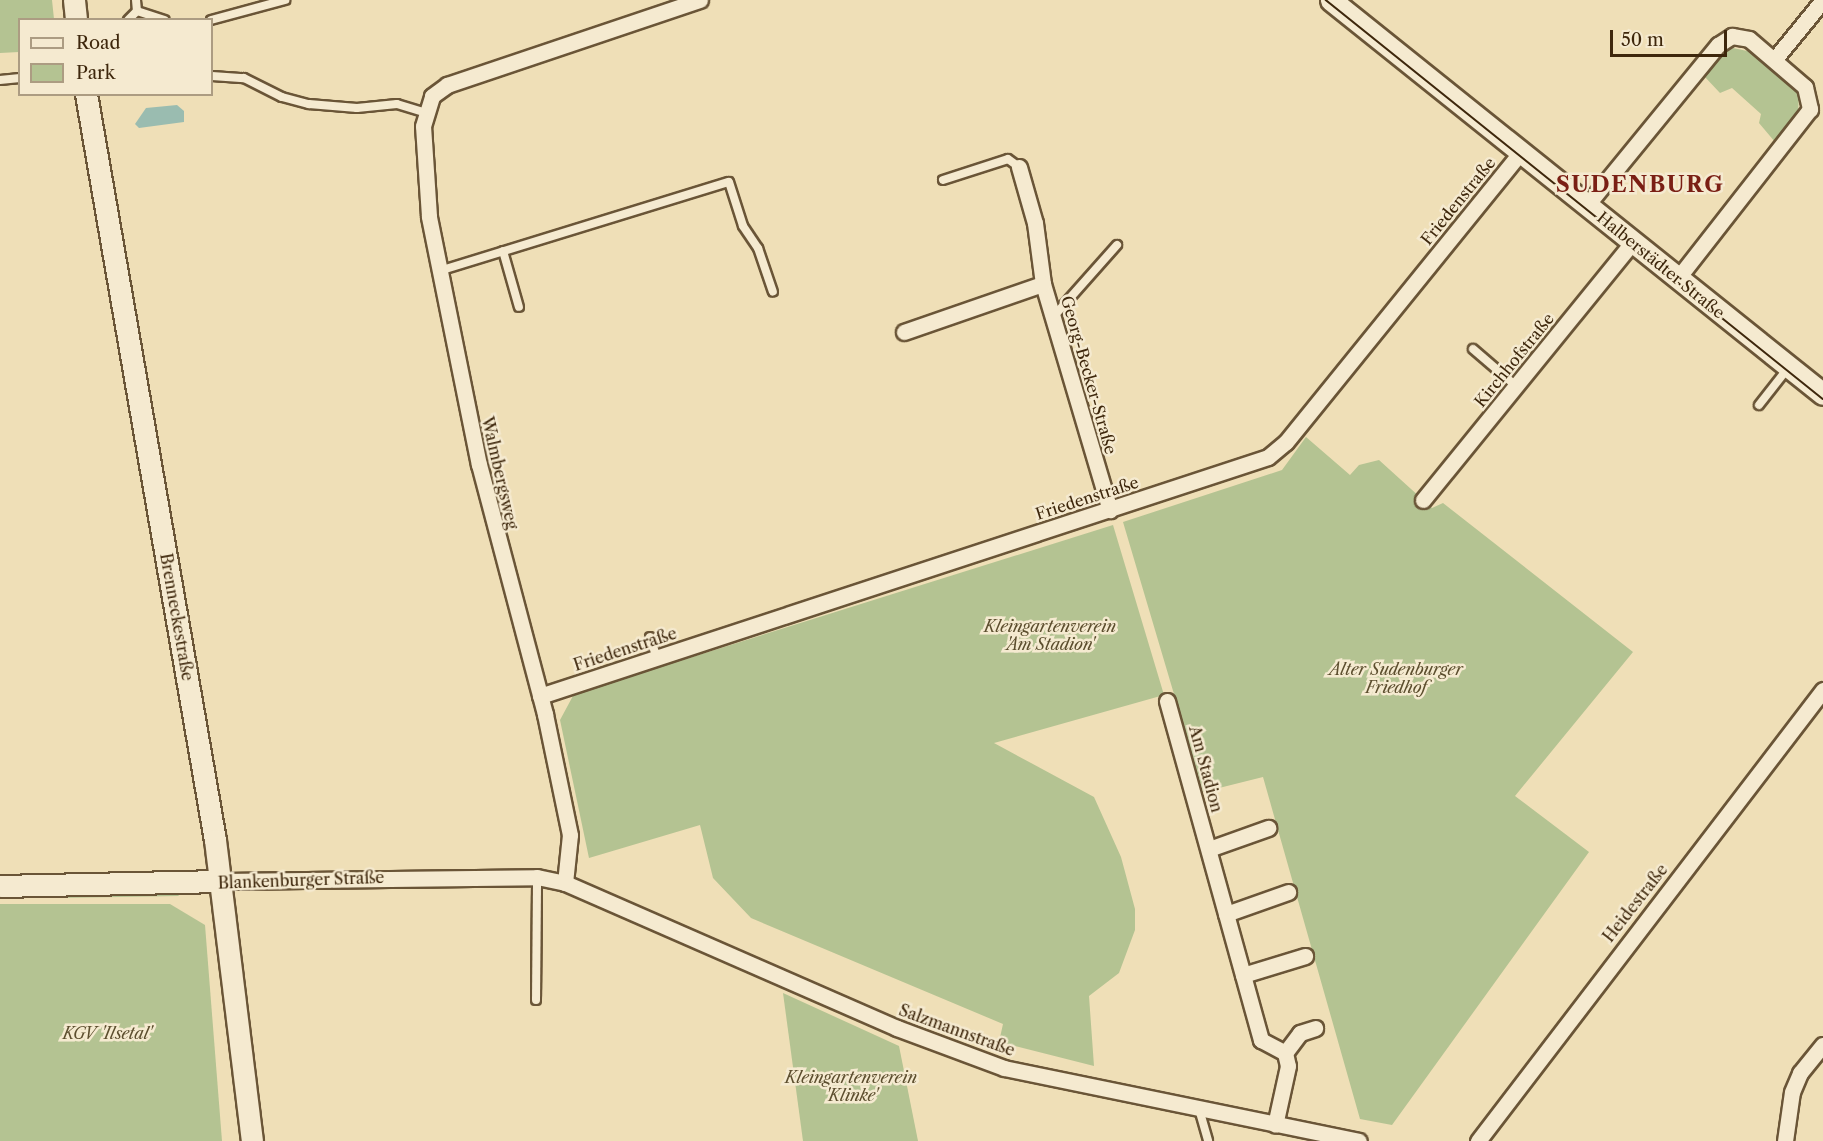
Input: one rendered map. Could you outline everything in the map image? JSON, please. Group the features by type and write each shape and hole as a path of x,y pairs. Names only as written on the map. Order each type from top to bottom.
{"main road":[{"path":"74,0 76,18"},
{"name":"Halberstädter Straße","path":"1331,0 1823,394"},
{"name":"Brenneckestraße","path":"86,96 222,881 252,1141"},
{"name":"Blankenburger Straße","path":"0,886 222,881"}],"street":[{"name":"Walmbergsweg","path":"565,884 570,835 540,696 481,476 439,271 425,189 422,148 426,113 437,91 456,81 700,0"},
{"path":"1774,60 1823,0"},
{"path":"1587,205 1723,40 1746,37 1805,87 1810,101 1808,113 1678,278"},
{"name":"Friedenstraße","path":"540,696 1254,463 1276,452 1521,152"},
{"name":"Georg-Becker-Straße","path":"1019,167 1035,224 1043,284 1110,510"},
{"name":"Kirchhofstraße","path":"1423,500 1633,242"},
{"name":"Georg-Becker-Straße","path":"904,332 1043,284"},
{"name":"Heidestraße","path":"1478,1141 1823,690"},
{"name":"Am Stadion","path":"1168,701 1261,1040 1285,1053"},
{"path":"1209,849 1268,828"},
{"name":"Blankenburger Straße","path":"222,881 537,877 565,884"},
{"name":"Salzmannstraße","path":"565,884 897,1028 1004,1068 1359,1141"},
{"path":"1226,914 1288,892"},
{"path":"1243,975 1305,956"},
{"path":"1275,1125 1288,1066 1285,1053 1300,1033 1316,1028"},
{"path":"1785,1141 1792,1092 1800,1073 1823,1044"}],"lane":[{"path":"136,0 137,11"},
{"path":"213,19 285,0"},
{"path":"130,18 137,11"},
{"path":"137,11 159,18"},
{"path":"213,76 244,78 282,97 309,104 357,108 396,104 426,113"},
{"path":"0,80 18,78"},
{"path":"943,180 1008,159 1019,167"},
{"path":"439,271 729,182 743,226 758,248 773,292"},
{"path":"1053,317 1117,245"},
{"path":"503,251 519,307"},
{"path":"1473,349 1516,386"},
{"path":"1759,405 1789,367"},
{"path":"650,637 657,658"},
{"path":"536,1000 532,929 537,877"},
{"path":"1198,1109 1208,1141"}],"green space":[{"path":"0,0 52,0 54,18 18,18 18,52 0,53"},
{"path":"1733,48 1752,52 1799,93 1798,114 1775,142 1759,123 1761,114 1732,88 1720,93 1704,76 1725,52"},
{"name":"Alter Sudenburger Friedhof","path":"1306,437 1350,475 1359,465 1379,460 1432,508 1443,503 1633,652 1515,796 1589,852 1392,1125 1360,1119 1263,777 1203,792 1123,522 1282,470"},
{"name":"Kleingartenverein 'Am Stadion'","path":"1113,525 1164,695 994,743 1094,797 1121,857 1135,909 1135,930 1119,973 1089,996 1094,1066 999,1042 1003,1024 751,918 713,878 700,825 589,858 560,720 574,694"},
{"path":"61,892 183,892 178,896 59,898"},
{"name":"KGV 'Ilsetal'","path":"0,904 170,904 205,925 222,1141 0,1141"},
{"name":"Kleingartenverein 'Klinke'","path":"783,993 899,1046 918,1141 803,1141"}],"water":[{"path":"177,105 184,111 184,122 139,128 135,124 146,108"}],"tram line":[{"path":"1326,0 1823,399"}],"district":[{"name":"SUDENBURG","path":"1640,185"}]}
